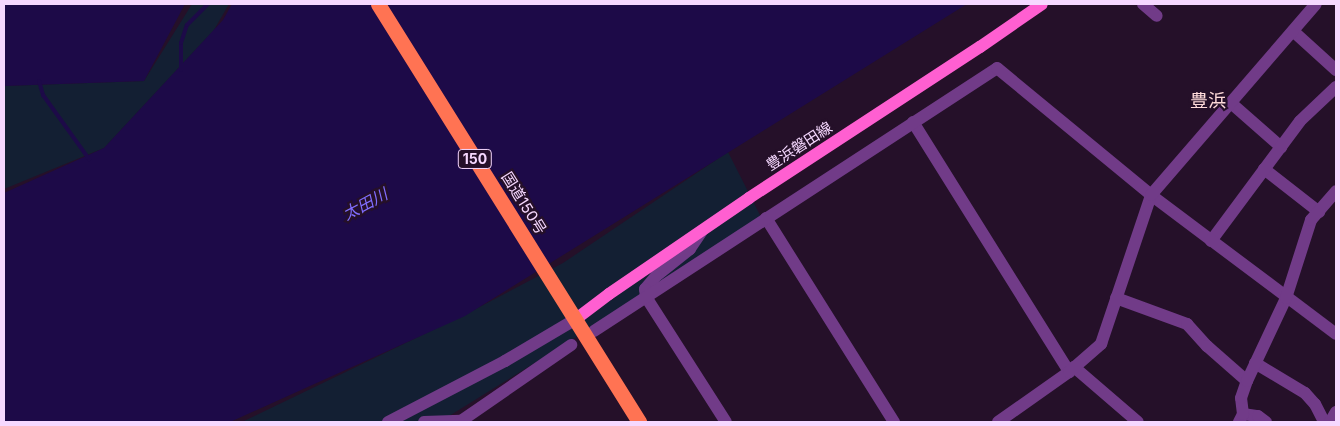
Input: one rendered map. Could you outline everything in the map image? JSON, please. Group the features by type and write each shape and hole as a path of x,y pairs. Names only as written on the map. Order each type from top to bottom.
{"highway":[{"name":"国道150号","path":"378,4 639,422"}],"main road":[{"name":"豊浜磐田線","path":"574,316 1042,4"}],"street":[{"path":"1143,4 1157,16"},
{"path":"998,422 1071,369 1101,344 1151,195 1316,4"},
{"path":"1293,31 1336,70"},
{"path":"594,331 997,68 1151,195 1336,334"},
{"path":"1211,241 1300,121 1336,87"},
{"path":"1230,103 1281,147"},
{"path":"913,122 1071,369 1138,422"},
{"path":"1264,169 1319,212"},
{"path":"1266,422 1258,416 1241,418 1242,398 1247,381 1286,298 1311,220 1336,191"},
{"path":"766,218 894,422"},
{"path":"702,231 690,249 656,276 645,288 646,297 726,422"},
{"path":"1116,298 1187,324 1207,346 1247,381"},
{"path":"388,422 505,361 574,316"},
{"path":"424,422 461,421 571,345"},
{"path":"1255,362 1305,393 1315,404 1324,422"},
{"path":"1330,422 1336,412"}],"shaded area":[{"path":"192,4 229,4 214,30 104,148 4,189 4,86 144,81"},
{"path":"728,152 763,221 441,421 242,422 472,311 563,263"}],"water":[{"path":"4,4 185,4 144,81 4,86"},
{"name":"太田川","path":"232,4 967,4 465,316 230,422 4,422 4,193 104,148 223,20"}],"waterway":[{"path":"181,70 181,43 187,25 208,4"},
{"path":"39,81 43,95 89,159"}],"district":[{"name":"豊浜","path":"1208,101"}]}
